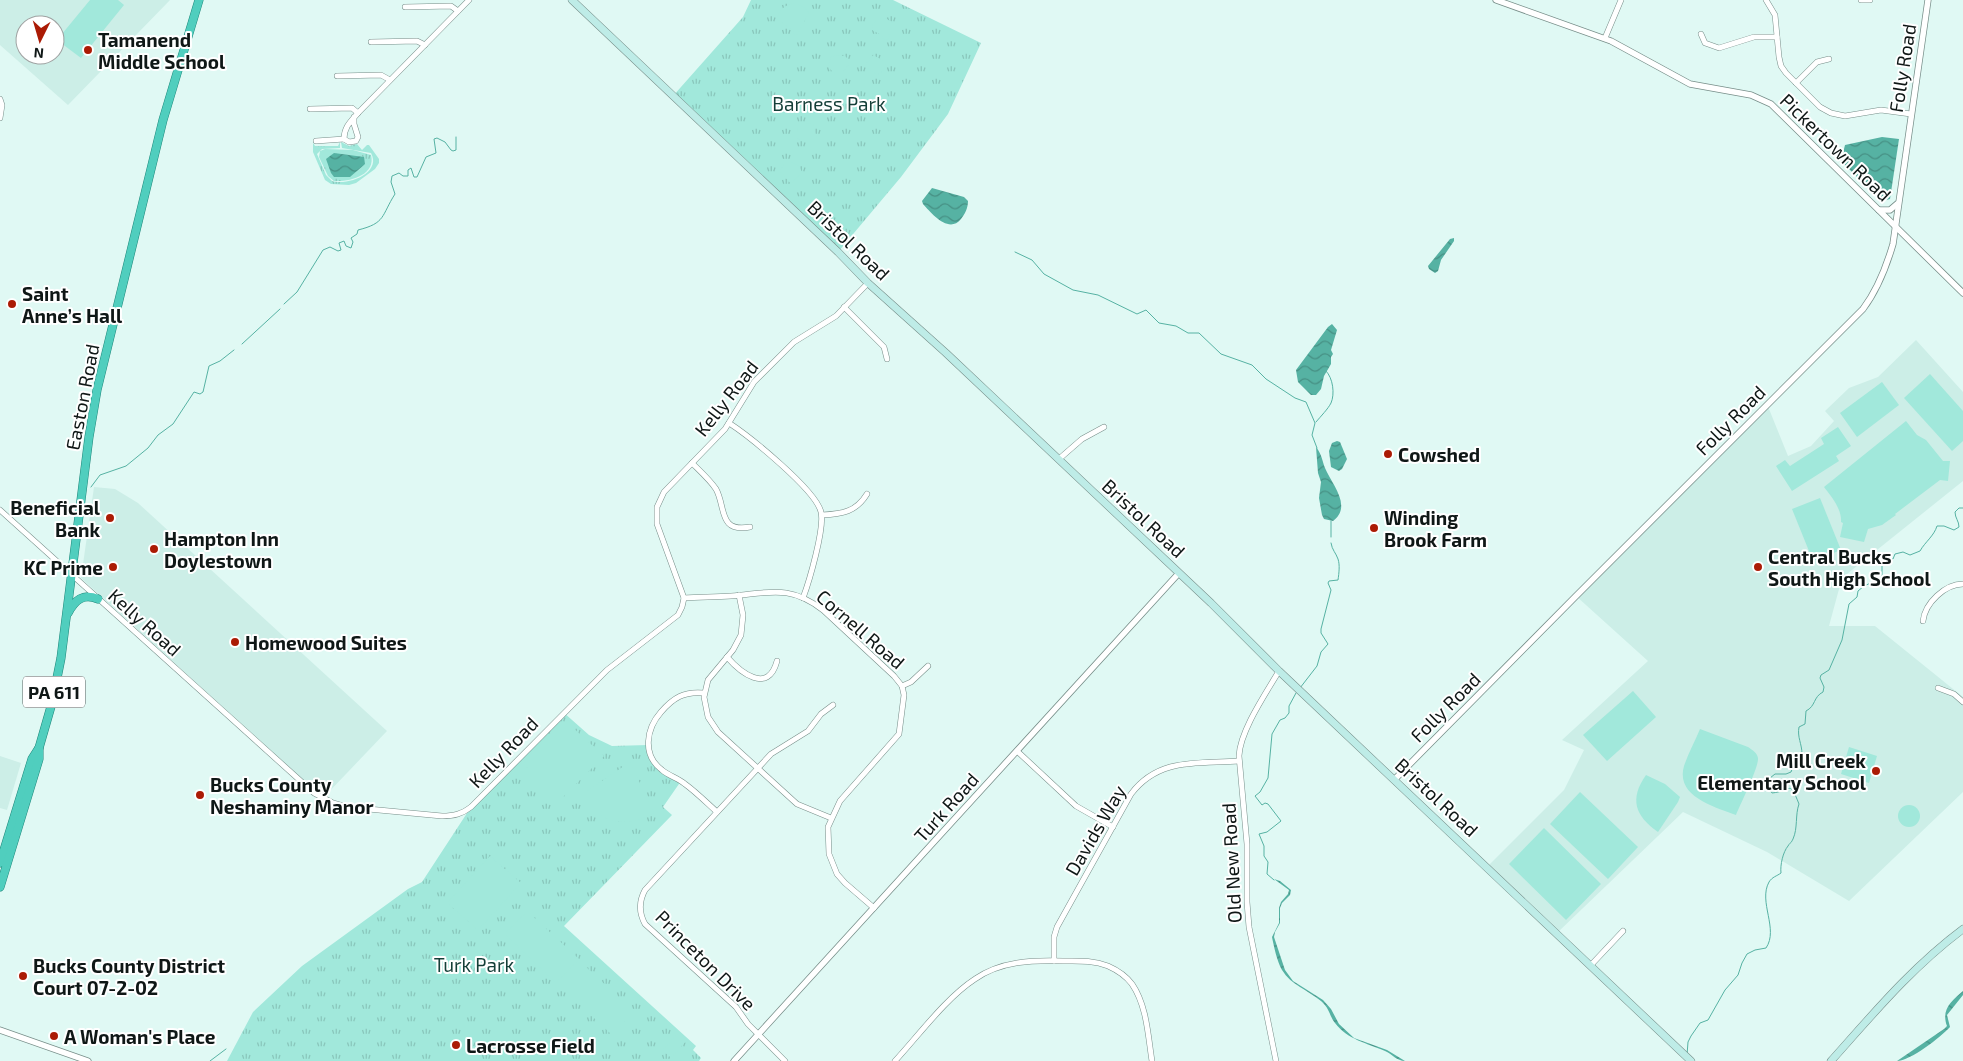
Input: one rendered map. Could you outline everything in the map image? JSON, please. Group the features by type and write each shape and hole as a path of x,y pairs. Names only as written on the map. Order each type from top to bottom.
{"highway":[{"name":"Easton Road","path":"0,887 39,759 39,748 57,680 97,390 163,120 183,46 199,0"},
{"path":"66,617 72,605 82,597 88,596 98,599"},
{"name":"Easton Road","path":"0,863 32,759 39,748"}],"main road":[{"name":"Bristol Road","path":"572,0 838,252 868,283 1059,459 1279,671 1690,1060"},
{"path":"1831,1061 1908,976 1940,946 1963,929"}],"street":[{"path":"344,139 346,128 356,115 469,0"},
{"name":"Pickertown Road","path":"1496,0 1605,38 1629,49 1690,84 1751,95 1765,100 1777,109 1963,293"},
{"path":"1605,38 1621,0"},
{"path":"1766,0 1775,15 1780,62 1786,73 1820,107 1836,115 1845,116 1881,110 1911,114"},
{"path":"1861,0 1870,0"},
{"name":"Folly Road","path":"1395,779 1862,309 1876,291 1893,242 1928,0"},
{"path":"405,7 451,6 458,11"},
{"path":"1701,34 1704,43 1719,48 1754,37 1777,37"},
{"path":"371,42 417,41 424,45"},
{"path":"1796,83 1817,62 1829,59"},
{"path":"336,76 382,76 390,80"},
{"path":"0,99 2,106 0,118"},
{"path":"310,109 351,108 356,115 354,124 358,135 357,139 351,142 344,139 316,141"},
{"path":"1880,210 1890,210 1897,205 1898,201"},
{"path":"1893,242 1898,238 1907,238"},
{"name":"Kelly Road","path":"0,510 314,793 346,807 447,816 464,812 607,670 678,616 684,598 658,529 656,513 664,492 729,423 754,382 800,337 831,320 868,283"},
{"path":"844,307 884,347 887,359"},
{"path":"729,423 749,436 810,492 817,502 822,514 819,538 802,598"},
{"path":"1059,459 1082,439 1104,427"},
{"path":"692,463 716,490 726,520 733,526 740,528 750,527"},
{"path":"822,514 847,512 862,503 867,494"},
{"name":"Turk Road","path":"734,1061 1179,573"},
{"path":"1923,621 1928,607 1943,591 1952,586 1963,584"},
{"name":"Cornell Road","path":"684,598 739,595 769,591 790,593 823,610 894,676 902,686 904,700 899,734 845,794 831,818 828,828 828,848 837,874 874,908"},
{"path":"739,595 743,615 740,635 736,645 708,680 704,693 706,709 712,726 797,804 831,818"},
{"path":"727,657 744,673 759,678 769,676 777,662"},
{"path":"902,686 910,682 928,666"},
{"name":"Old New Road","path":"1276,1061 1249,927 1247,902 1248,844 1239,761 1243,738 1279,671"},
{"path":"1938,688 1954,694 1963,702"},
{"path":"704,693 686,693 669,703 650,727 648,746 655,763 661,769 684,783 717,812"},
{"name":"Princeton Drive","path":"785,1061 748,1024 736,1007 645,924 640,908 641,898 645,890 777,749 811,728 821,714 833,705"},
{"path":"1017,751 1076,806 1113,827"},
{"name":"Davids Way","path":"1054,961 1054,938 1057,927 1113,827 1137,787 1145,778 1159,770 1176,765 1239,761"},
{"path":"1591,965 1623,931"},
{"path":"895,1061 958,992 974,979 1005,965 1025,961 1094,962 1111,967 1126,978 1142,1002 1152,1061"},
{"path":"0,1030 88,1061"}],"shaded area":[{"name":"Tamanend Middle School","path":"0,0 170,0 68,105 23,65 65,65 65,15 15,15 15,58 0,45"},
{"path":"1916,340 1963,392 1963,481 1842,578 1829,626 1875,626 1963,697 1963,792 1849,901 1767,852 1683,812 1557,933 1487,867 1564,790 1584,750 1562,740 1648,661 1576,596 1767,404 1788,456 1811,446 1834,421 1825,411 1849,388 1878,377"},
{"path":"94,487 115,489 138,503 387,731 326,795 303,780 81,578"},
{"path":"0,756 21,763 7,810 0,808"}],"green space":[{"path":"90,0 118,0 124,5 81,58 65,46 65,30"},
{"name":"Barness Park","path":"751,0 893,0 981,43 948,114 901,177 838,252 673,96 743,17"},
{"path":"795,3 805,8 809,13 797,35 777,19 783,8"},
{"path":"884,17 893,23 888,34 890,35 886,40 882,38 883,36 872,30 875,21"},
{"path":"837,55 845,56 849,60 849,64 843,72 843,78 838,79 828,66 831,57"},
{"path":"873,55 886,62 883,71 877,75 866,67 866,64"},
{"path":"803,123 813,124 816,141 800,141 797,137 798,128"},
{"path":"340,142 340,148 322,149 317,154 326,175 332,181 346,182 354,180 368,172 372,167 371,153 342,148 341,142 349,146 357,144 362,150 369,145 379,159 379,163 375,169 356,183 349,185 331,184 325,180 313,152 313,143 315,146 338,146"},
{"path":"325,149 353,150 371,155 372,162 370,168 360,176 334,181 328,176 319,157 320,151"},
{"path":"791,162 799,166 802,172 791,184 780,171 784,164"},
{"path":"1930,374 1963,411 1963,441 1952,451 1904,398"},
{"path":"1882,382 1899,405 1857,437 1840,413"},
{"path":"1906,421 1917,435 1926,440 1943,461 1950,461 1948,481 1940,480 1882,525 1868,529 1864,542 1840,537 1843,523 1841,522 1840,512 1824,487"},
{"path":"1838,427 1851,446 1836,456 1839,461 1792,491 1776,466 1785,460 1790,466 1824,444 1821,438"},
{"path":"1820,498 1841,550 1813,561 1792,509"},
{"path":"1633,691 1656,717 1607,761 1583,735"},
{"name":"Turk Park","path":"563,712 589,735 612,746 648,745 655,763 681,781 663,807 672,815 564,926 696,1046 693,1050 701,1058 699,1061 227,1061 253,1012 302,966 408,889 422,882 471,807"},
{"path":"570,725 604,756 556,804 521,773"},
{"path":"1700,729 1748,747 1754,751 1758,758 1756,769 1736,815 1699,799 1686,786 1683,777 1684,766"},
{"path":"1849,747 1877,756 1869,783 1841,774"},
{"path":"630,762 654,813 632,821 613,821 596,812 581,795"},
{"path":"1646,775 1665,784 1680,797 1658,832 1644,820 1637,806 1637,792"},
{"path":"1580,792 1638,847 1608,879 1550,824"},
{"path":"1909,805 1917,808 1920,816 1917,824 1909,827 1901,824 1898,816 1901,808"},
{"path":"1544,828 1601,884 1566,920 1509,864"},
{"path":"490,856 521,883 478,930 447,903"},
{"path":"527,911 579,959 556,983 505,934"},
{"path":"582,963 634,1012 612,1035 560,986"},
{"path":"554,1032 574,1049 563,1061 528,1061"},
{"path":"678,1033 686,1041 671,1058 663,1050"},
{"name":"Lacrosse Field","path":"454,1038 484,1061 436,1061"}],"water":[{"path":"1882,137 1899,139 1890,199 1883,201 1841,161 1845,145"},
{"path":"334,153 364,157 365,164 350,177 334,177 326,159"},
{"path":"932,188 964,197 968,201 965,213 961,219 956,223 946,223 931,213 922,201"},
{"path":"1454,238 1454,241 1441,260 1438,271 1435,273 1429,269 1428,266 1450,239"},
{"path":"1332,324 1337,330 1331,350 1333,354 1331,364 1324,376 1321,389 1316,395 1311,395 1298,382 1296,370"},
{"path":"1340,442 1347,459 1339,471 1331,467 1329,451 1332,443"},
{"path":"1316,447 1341,502 1339,515 1333,521 1324,519 1322,515 1319,498 1321,482 1318,473"},
{"path":"1274,879 1280,881 1291,890 1290,895 1280,908 1280,923 1274,937 1285,970 1293,981 1323,1000 1331,1009 1339,1024 1353,1037 1340,1029 1321,1001 1295,984 1282,970 1272,937 1279,923 1279,908 1281,902 1289,890"},
{"path":"1963,991 1963,995 1947,1015 1950,1027 1940,1037 1917,1053 1897,1061 1947,1026 1945,1015 1948,1006"},
{"path":"1356,1039 1387,1050 1405,1061 1399,1060 1385,1051"}],"waterway":[{"path":"284,304 297,292 323,250 330,247 338,251 341,250 339,243 344,241 346,246 351,248 353,242 351,238 357,234 358,230 374,225 382,218 395,194 391,182 392,176 399,173 403,176 408,176 408,170 411,168 414,177 417,177 426,157 436,153 434,139 437,138 445,142 453,151 456,150 456,137"},
{"path":"1015,252 1032,260 1044,274 1073,290 1098,295 1137,314 1146,310 1159,323 1176,326 1188,333 1199,333 1221,354 1252,365 1266,379 1295,398 1306,402 1315,423 1312,435 1317,448"},
{"path":"242,344 280,309"},
{"path":"91,487 100,475 126,466 148,448 158,435 173,424 194,392 200,394 203,392 209,366 220,361 234,350"},
{"path":"1316,422 1328,408 1332,399 1332,382 1326,371"},
{"path":"1687,1055 1688,1042 1691,1036 1700,1023 1708,1020 1725,990 1738,975 1747,954 1766,948 1769,941 1770,924 1766,890 1770,880 1781,873 1783,855 1795,835 1799,804 1793,791 1789,788 1772,793 1770,790 1770,778 1775,774 1791,772 1794,764 1791,759 1792,757 1802,754 1799,727 1805,724 1806,711 1823,692 1824,687 1820,678 1821,675 1829,670 1842,640 1849,604 1857,597 1858,591 1864,586 1882,578 1882,559 1893,559 1895,554 1903,552 1910,555 1920,551 1937,526 1944,526 1954,530 1959,527 1955,512 1959,508 1963,508"},
{"path":"1331,521 1331,537"},
{"path":"1300,688 1317,666 1321,652 1328,644 1321,633 1321,629 1331,590 1328,583 1329,581 1338,580 1339,569 1338,559 1331,543"},
{"path":"1274,880 1267,874 1268,862 1264,856 1264,846 1259,834 1267,832 1281,821 1268,804 1262,805 1255,796 1260,792 1268,778 1272,734 1280,720 1289,713 1289,706 1296,693"},
{"path":"210,1061 226,1049"}],"place":[{"name":"Tamanend Middle School","path":"88,50"},
{"name":"Saint Anne’s Hall","path":"12,304"},
{"name":"Cowshed","path":"1388,454"},
{"name":"Beneficial Bank","path":"110,518"},
{"name":"Winding Brook Farm","path":"1374,528"},
{"name":"Hampton Inn Doylestown","path":"154,549"},
{"name":"KC Prime","path":"113,567"},
{"name":"Central Bucks South High School","path":"1758,567"},
{"name":"Homewood Suites","path":"235,642"},
{"name":"Mill Creek Elementary School","path":"1876,771"},
{"name":"Bucks County Neshaminy Manor","path":"200,795"},
{"name":"Bucks County District Court 07-2-02","path":"23,976"},
{"name":"A Woman's Place","path":"54,1036"},
{"name":"Lacrosse Field","path":"456,1045"}]}
